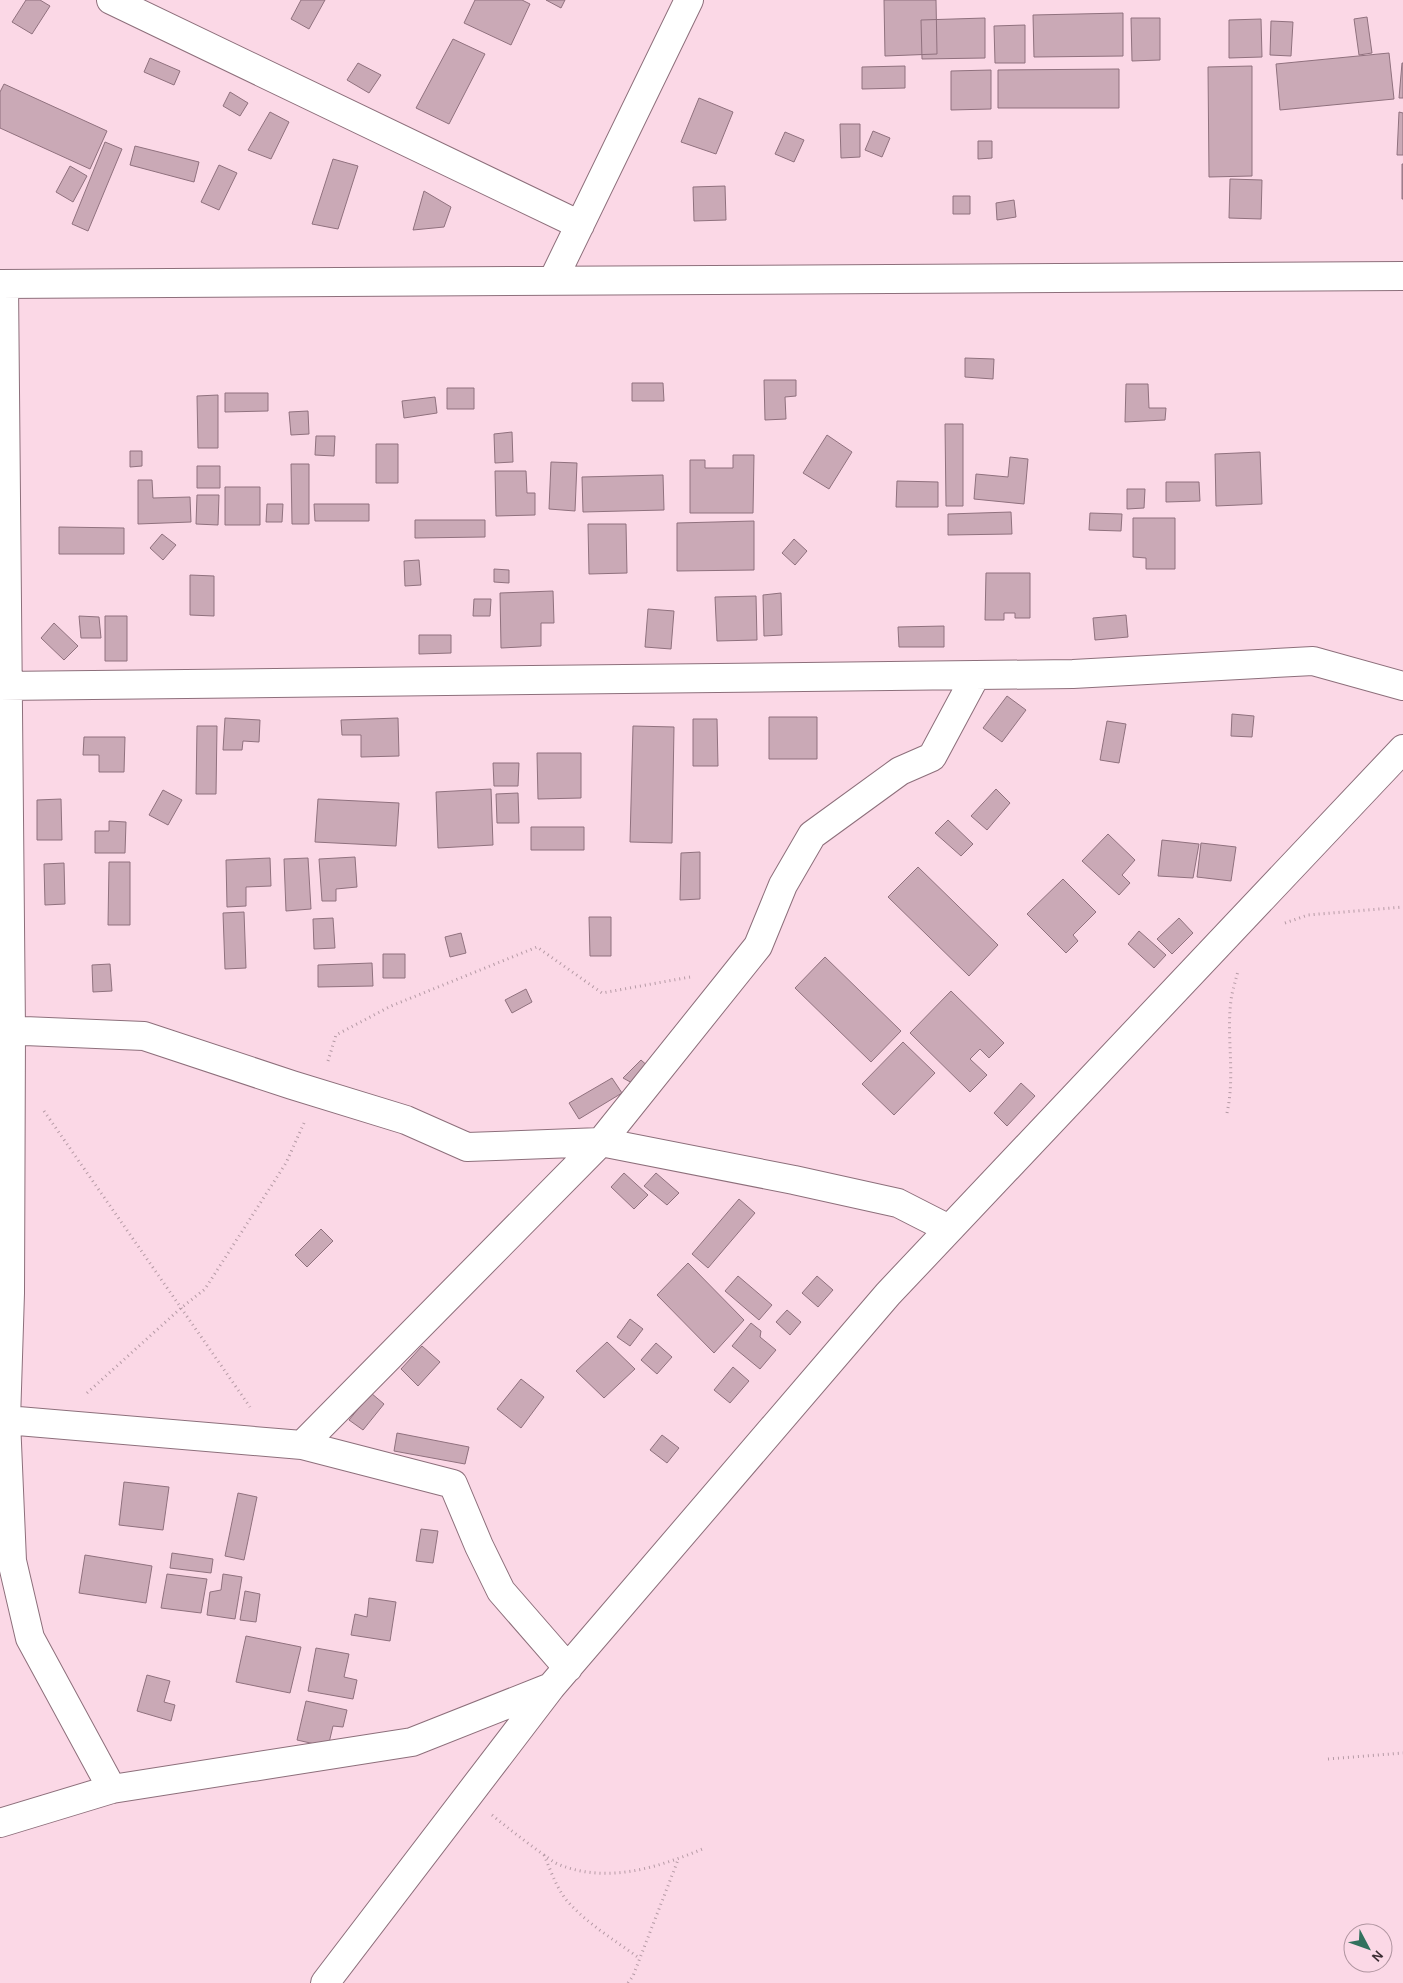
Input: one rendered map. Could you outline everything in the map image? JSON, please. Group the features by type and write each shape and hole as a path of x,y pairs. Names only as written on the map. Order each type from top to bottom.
{"street":[{"path":"111,0 580,225"},
{"path":"553,280 689,0"},
{"path":"112,1789 30,1638 12,1561 3,1419 10,1283 5,1030 2,284 1403,276"},
{"path":"4,686 1074,674 1313,661 1403,686"},
{"path":"302,1445 601,1142 758,946 783,886 812,835 900,771 932,757 976,675"},
{"path":"325,1983 559,1678 888,1294 1403,748"},
{"path":"5,1030 144,1036 292,1086 406,1120 467,1147 601,1142 794,1180 898,1204 949,1229"},
{"path":"3,1419 302,1445 453,1484 500,1591 559,1678"},
{"path":"0,1823 112,1789 412,1742 559,1678"}],"path":[{"path":"1278,926 1308,915 1403,907"},
{"path":"1226,1113 1230,1100 1232,1065 1230,1031 1232,995 1240,966"},
{"path":"39,1104 275,1443"},
{"path":"1328,1759 1403,1753"},
{"path":"468,1796 522,1840 559,1865 598,1874 642,1870 705,1848"},
{"path":"544,1854 558,1888 569,1903 590,1922 640,1958"},
{"path":"628,1983 640,1958 678,1859"}],"building":[{"path":"26,0 40,0 50,6 32,34 12,22"},
{"path":"301,0 325,0 309,29 291,19"},
{"path":"475,0 522,0 530,4 511,45 464,23"},
{"path":"546,0 565,0 561,8"},
{"path":"884,0 936,0 937,54 885,56"},
{"path":"1123,13 1123,56 1034,57 1033,15"},
{"path":"1367,17 1372,53 1359,55 1354,19"},
{"path":"985,18 985,58 922,59 921,20"},
{"path":"1131,18 1160,18 1160,60 1132,61"},
{"path":"1261,19 1262,57 1229,58 1229,20"},
{"path":"1271,21 1293,22 1291,56 1270,55"},
{"path":"1025,25 1025,63 995,63 994,26"},
{"path":"453,39 485,54 449,124 416,108"},
{"path":"1389,53 1394,99 1280,110 1276,64"},
{"path":"150,58 180,71 174,85 144,72"},
{"path":"358,63 381,75 369,93 347,80"},
{"path":"1402,63 1403,98 1399,98"},
{"path":"905,66 905,88 862,89 862,67"},
{"path":"1252,66 1252,176 1209,177 1208,67"},
{"path":"1119,69 1119,108 998,108 998,70"},
{"path":"991,70 991,109 951,110 951,71"},
{"path":"4,84 107,131 90,169 0,128 0,92"},
{"path":"230,92 248,103 240,116 223,106"},
{"path":"699,98 733,112 716,154 681,142"},
{"path":"270,112 289,122 271,159 248,150"},
{"path":"1399,112 1403,113 1403,155 1397,155"},
{"path":"840,124 860,124 860,157 841,158"},
{"path":"873,131 890,138 882,157 865,150"},
{"path":"785,132 804,140 794,162 775,154"},
{"path":"978,141 992,141 992,158 978,159"},
{"path":"105,142 122,149 88,231 72,224"},
{"path":"135,146 199,162 194,182 130,165"},
{"path":"333,159 358,166 338,229 312,224"},
{"path":"1403,164 1403,199 1402,199"},
{"path":"219,165 237,173 219,210 201,202"},
{"path":"70,166 87,176 73,202 56,192"},
{"path":"1230,179 1262,180 1261,219 1229,218"},
{"path":"725,186 726,220 694,221 693,187"},
{"path":"424,191 451,207 444,227 413,230"},
{"path":"953,196 970,196 970,214 953,214"},
{"path":"1014,200 1016,217 997,220 996,203"},
{"path":"965,358 994,359 993,379 965,377"},
{"path":"764,380 796,380 796,396 785,397 786,419 765,420"},
{"path":"632,383 663,383 664,401 632,401"},
{"path":"1126,384 1148,384 1149,408 1166,408 1165,420 1125,422"},
{"path":"447,388 474,388 474,409 447,409"},
{"path":"225,393 268,393 268,411 225,412"},
{"path":"218,395 218,448 198,448 197,396"},
{"path":"435,397 437,413 404,418 402,401"},
{"path":"308,411 309,434 291,435 289,412"},
{"path":"945,424 963,424 963,506 946,506"},
{"path":"512,432 513,462 495,463 494,434"},
{"path":"827,435 852,452 829,489 803,473"},
{"path":"316,436 335,436 334,456 315,455"},
{"path":"376,444 398,444 398,483 376,483"},
{"path":"130,451 142,451 142,466 130,467"},
{"path":"1260,452 1262,504 1216,506 1215,454"},
{"path":"733,455 754,455 753,513 690,513 690,460 705,460 705,468 733,468"},
{"path":"1010,457 1028,459 1024,504 974,499 976,474 1008,477"},
{"path":"551,462 577,463 575,511 549,509"},
{"path":"291,464 309,464 309,524 292,524"},
{"path":"197,466 220,466 220,488 197,488"},
{"path":"495,471 526,471 527,493 535,493 535,515 496,516"},
{"path":"663,475 664,510 583,512 582,477"},
{"path":"138,480 152,480 153,498 190,497 191,522 138,524"},
{"path":"897,481 938,482 938,507 896,507"},
{"path":"1166,482 1199,482 1200,501 1166,502"},
{"path":"225,487 260,487 260,525 225,525"},
{"path":"1127,489 1145,489 1144,508 1127,509"},
{"path":"197,495 219,495 218,525 196,524"},
{"path":"267,504 283,504 282,522 266,522"},
{"path":"314,504 369,504 369,521 315,521"},
{"path":"1011,512 1012,534 948,535 948,514"},
{"path":"1090,513 1122,514 1121,531 1089,530"},
{"path":"1133,518 1175,518 1175,569 1146,569 1146,558 1133,557"},
{"path":"415,520 485,520 485,537 415,538"},
{"path":"754,521 754,570 677,571 677,523"},
{"path":"588,524 626,524 627,573 589,574"},
{"path":"59,527 124,528 124,554 59,554"},
{"path":"162,534 176,545 163,560 150,548"},
{"path":"794,539 807,551 795,565 782,553"},
{"path":"419,560 421,585 405,586 404,561"},
{"path":"494,569 509,570 509,583 494,582"},
{"path":"986,573 1030,573 1030,618 1015,618 1015,613 1004,613 1004,620 985,620"},
{"path":"190,575 214,576 214,616 190,615"},
{"path":"553,591 554,623 541,623 541,646 501,648 500,593"},
{"path":"781,593 782,635 764,636 763,595"},
{"path":"756,596 757,640 717,641 715,597"},
{"path":"474,599 491,599 490,616 473,616"},
{"path":"648,609 674,611 671,649 645,647"},
{"path":"1126,615 1128,637 1095,640 1093,618"},
{"path":"79,616 99,617 101,638 81,638"},
{"path":"105,616 127,616 127,661 105,661"},
{"path":"54,623 78,646 64,660 41,638"},
{"path":"944,626 944,647 899,647 898,627"},
{"path":"419,635 451,635 451,653 419,654"},
{"path":"1007,696 1026,710 1002,742 983,728"},
{"path":"1232,714 1254,716 1252,737 1231,736"},
{"path":"769,717 817,717 817,759 769,759"},
{"path":"225,718 260,720 259,742 243,741 242,750 223,750"},
{"path":"398,718 399,756 361,757 361,735 342,735 341,720"},
{"path":"693,719 717,719 718,766 693,766"},
{"path":"1107,721 1126,724 1119,763 1100,760"},
{"path":"197,726 217,726 216,794 196,794"},
{"path":"633,726 674,727 672,843 630,842"},
{"path":"84,737 125,737 124,772 99,772 99,755 83,755"},
{"path":"537,753 581,753 581,798 538,799"},
{"path":"493,763 519,763 518,786 494,786"},
{"path":"491,789 493,845 438,848 436,792"},
{"path":"996,789 1010,803 987,830 971,816"},
{"path":"163,790 182,800 168,825 149,815"},
{"path":"518,793 519,823 497,823 496,794"},
{"path":"61,799 62,840 37,840 37,800"},
{"path":"318,799 399,803 396,846 315,842"},
{"path":"948,820 973,844 961,856 935,833"},
{"path":"109,821 126,822 125,853 95,853 95,831 109,831"},
{"path":"531,827 584,827 584,850 531,850"},
{"path":"1108,834 1135,860 1122,875 1130,883 1119,895 1082,861"},
{"path":"1162,840 1199,844 1193,878 1158,876"},
{"path":"1201,843 1236,847 1231,881 1197,877"},
{"path":"700,852 700,899 680,900 681,853"},
{"path":"355,857 357,887 336,889 336,901 322,901 319,859"},
{"path":"270,858 271,886 246,887 246,906 227,907 226,860"},
{"path":"308,858 311,909 286,911 284,859"},
{"path":"109,862 130,862 130,925 108,925"},
{"path":"64,863 65,904 45,905 44,864"},
{"path":"918,867 998,945 969,976 888,897"},
{"path":"1063,879 1096,912 1073,935 1078,941 1066,953 1027,914"},
{"path":"244,912 246,968 225,969 223,913"},
{"path":"589,917 611,917 611,956 590,956"},
{"path":"333,918 335,948 314,949 313,919"},
{"path":"1179,918 1193,933 1172,954 1157,939"},
{"path":"1139,931 1166,955 1154,968 1128,944"},
{"path":"461,933 466,953 450,957 445,937"},
{"path":"383,954 405,954 405,978 383,978"},
{"path":"825,957 901,1031 871,1062 795,988"},
{"path":"372,963 373,986 318,987 318,965"},
{"path":"110,964 112,991 93,992 92,965"},
{"path":"526,989 532,1002 512,1013 505,1000"},
{"path":"951,991 1004,1043 989,1058 980,1049 970,1059 987,1075 970,1092 910,1033"},
{"path":"903,1042 935,1073 894,1115 862,1084"},
{"path":"641,1060 650,1068 634,1084 623,1078"},
{"path":"612,1078 622,1093 579,1119 569,1103"},
{"path":"1021,1083 1035,1096 1007,1126 994,1113"},
{"path":"624,1173 648,1195 634,1209 611,1187"},
{"path":"656,1173 679,1193 667,1205 644,1186"},
{"path":"739,1199 755,1213 708,1268 692,1254"},
{"path":"321,1229 333,1241 307,1267 295,1255"},
{"path":"688,1263 744,1320 714,1353 657,1295"},
{"path":"738,1276 772,1305 759,1320 725,1291"},
{"path":"817,1276 833,1290 818,1307 802,1293"},
{"path":"787,1310 801,1322 790,1335 776,1322"},
{"path":"630,1319 643,1329 630,1346 617,1337"},
{"path":"751,1323 761,1331 760,1337 776,1350 760,1369 732,1346"},
{"path":"607,1342 635,1369 604,1398 576,1371"},
{"path":"656,1343 672,1357 657,1374 641,1360"},
{"path":"422,1346 440,1362 418,1386 401,1369"},
{"path":"733,1367 749,1381 730,1403 714,1390"},
{"path":"521,1379 544,1397 521,1428 497,1409"},
{"path":"371,1393 384,1404 363,1430 349,1420"},
{"path":"397,1433 469,1447 465,1464 394,1451"},
{"path":"662,1435 679,1448 667,1463 650,1450"},
{"path":"124,1482 169,1487 163,1530 119,1525"},
{"path":"238,1493 257,1497 244,1560 225,1556"},
{"path":"421,1529 438,1531 433,1563 416,1561"},
{"path":"172,1553 213,1559 211,1573 170,1568"},
{"path":"85,1555 152,1566 146,1603 79,1593"},
{"path":"167,1574 207,1579 201,1613 161,1608"},
{"path":"223,1574 242,1577 235,1619 207,1615 210,1592 221,1590"},
{"path":"245,1591 260,1594 256,1622 240,1620"},
{"path":"369,1598 396,1602 390,1641 351,1635 355,1614 367,1617"},
{"path":"246,1636 301,1647 290,1693 236,1682"},
{"path":"316,1648 349,1654 344,1677 357,1680 353,1699 308,1691"},
{"path":"147,1675 170,1681 164,1702 175,1705 171,1721 137,1711"},
{"path":"306,1701 347,1710 343,1727 333,1726 328,1747 297,1740"}]}
